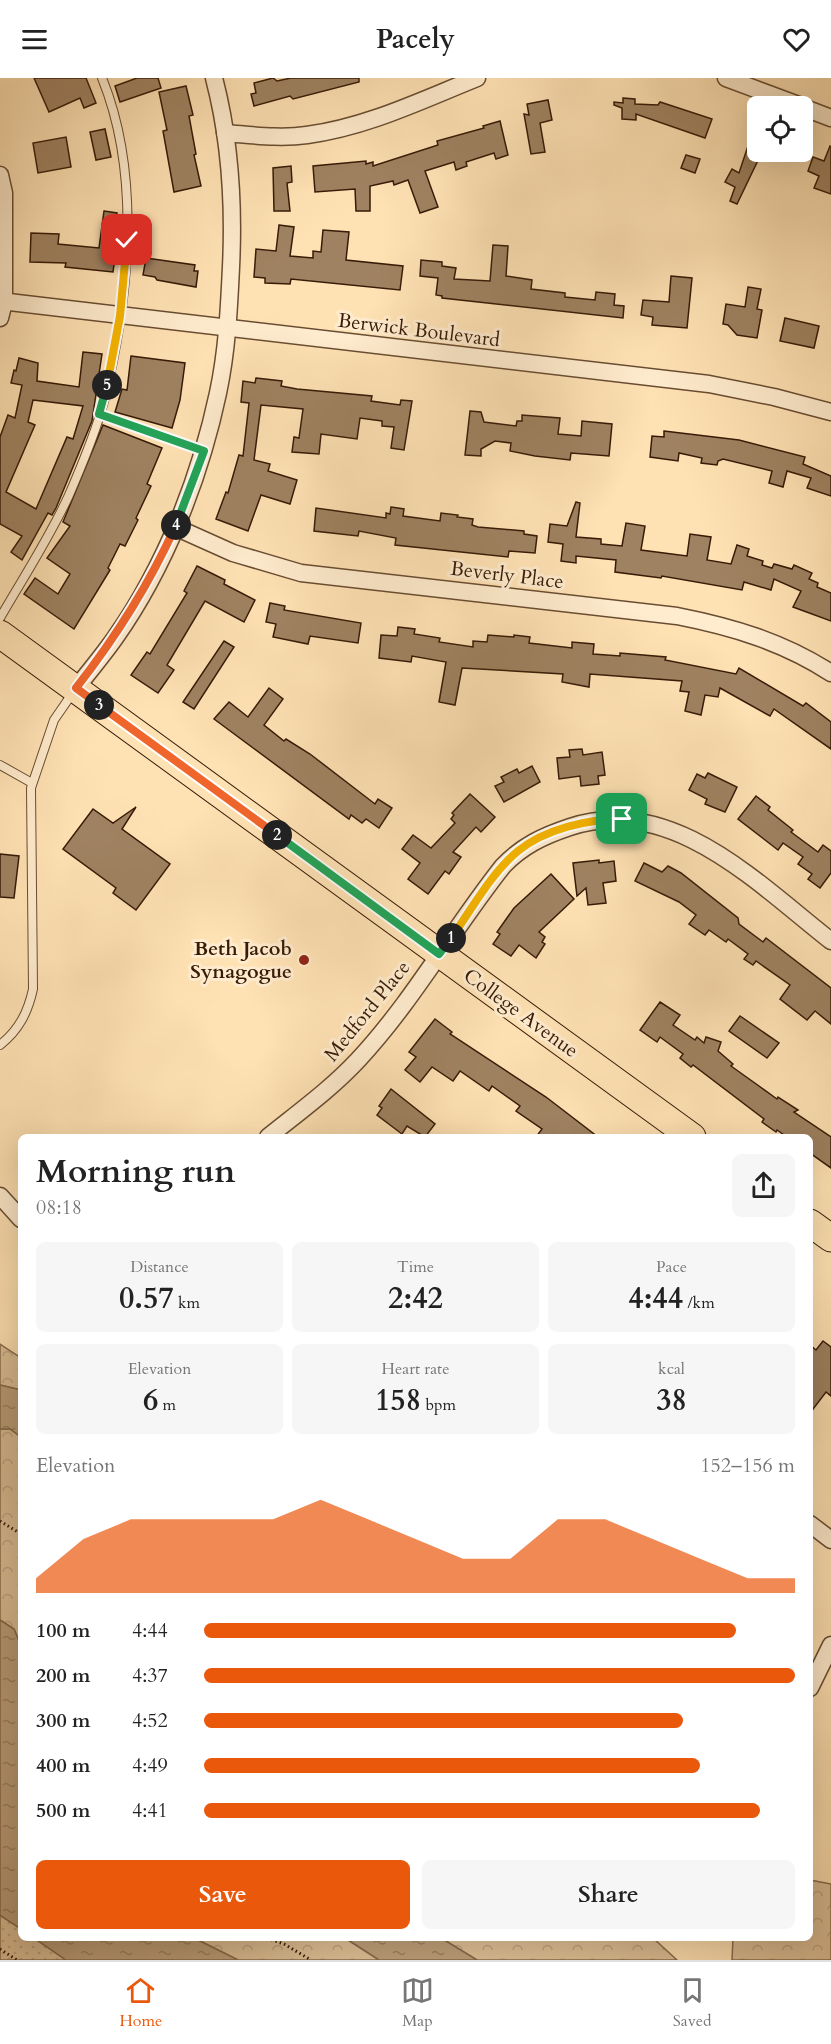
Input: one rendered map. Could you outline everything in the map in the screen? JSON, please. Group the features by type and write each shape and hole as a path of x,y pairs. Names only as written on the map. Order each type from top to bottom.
{"main road":[{"name":"College Avenue","path":"0,634 688,1134"},
{"path":"813,1225 831,1238"}],"street":[{"path":"76,688 116,638 150,578 175,527 204,451 219,392 228,329 232,207 225,133 214,78"},
{"path":"225,133 278,137 341,129 391,113 477,78"},
{"path":"726,78 773,96"},
{"path":"813,111 831,118"},
{"path":"0,176 4,193 1,307"},
{"name":"Berwick Boulevard","path":"1,307 120,316 709,384 774,397 831,412"},
{"name":"Beverly Place","path":"175,527 233,553 301,573 677,616 726,625 772,641 831,673"},
{"name":"Medford Place","path":"274,1134 358,1061 490,883 519,850 558,831 600,819 642,822 687,837 716,852 831,941"},
{"path":"0,1196 18,1216"},
{"path":"813,1526 831,1540"},
{"path":"813,1682 831,1645"}],"lane":[{"path":"0,618 68,496 99,414 120,316 128,188 117,123 102,78"},
{"path":"99,414 204,451"},
{"path":"0,1045 17,1028 24,1017 33,989 30,834 32,783 54,720 76,688"},
{"path":"0,765 32,783"}],"path":[{"path":"0,1521 18,1532"},
{"path":"276,1941 311,1960"},
{"path":"0,1949 17,1960"}],"green space":[{"path":"0,1344 18,1356 18,1389 0,1385"},
{"path":"0,1429 10,1429 18,1435 18,1639 14,1629 0,1620"},
{"path":"813,1881 831,1884 831,1960 732,1960 733,1941 813,1941"},
{"path":"0,1915 18,1927 18,1941 38,1941 66,1960 0,1960"},
{"path":"200,1941 350,1941 379,1960 238,1960"},
{"path":"446,1941 656,1941 677,1960 477,1960"}],"water":[{"path":"0,1385 18,1389 18,1435 10,1429 0,1429"},
{"path":"0,1620 14,1629 18,1639 18,1927 0,1915"},
{"path":"38,1941 200,1941 238,1960 66,1960"},
{"path":"350,1941 446,1941 477,1960 379,1960"}],"building":[{"path":"34,78 86,78 96,103 84,108 80,98 49,112"},
{"path":"137,78 158,78 161,88 120,102 115,86"},
{"path":"273,78 277,81 291,78 359,78 359,82 293,99 290,96 254,106 251,94 256,93 254,83"},
{"path":"186,86 193,115 189,116 201,186 174,192 163,131 167,130 159,92"},
{"path":"623,98 635,99 635,104 658,105 660,102 712,119 705,138 636,114 636,120 622,119 622,108 614,105 614,102 623,103"},
{"path":"548,100 552,120 540,123 545,152 531,154 524,114 529,115 527,104"},
{"path":"500,121 508,155 496,159 494,153 466,162 467,166 456,170 454,162 425,171 438,207 420,213 408,180 394,185 393,181 370,186 370,211 356,211 355,189 315,192 313,166 366,161 366,164 373,162 373,166 438,145 437,141 484,128 483,126"},
{"path":"105,129 111,157 96,160 90,132"},
{"path":"66,137 71,167 38,173 33,143"},
{"path":"830,146 831,194 814,188 819,176 808,171 813,157 824,161"},
{"path":"747,149 747,162 757,162 737,204 730,201 735,187 725,182 732,169 739,173"},
{"path":"686,155 700,159 695,173 681,168"},
{"path":"291,166 292,182 287,183 290,211 274,211 273,168"},
{"path":"104,211 117,213 113,272 65,267 66,263 30,262 31,233 59,234 58,244 99,248"},
{"path":"279,225 294,227 290,256 313,258 313,251 321,252 323,230 349,232 346,260 403,266 400,290 291,279 290,284 265,283 265,278 254,277 256,249 276,251"},
{"path":"493,245 508,246 506,276 532,280 531,289 565,293 565,297 595,300 596,292 615,294 614,305 624,306 623,318 442,298 436,295 438,278 420,276 421,260 442,262 442,266 456,268 454,279 490,281"},
{"path":"146,258 195,265 194,271 198,271 196,287 143,275"},
{"path":"671,276 692,278 687,328 652,325 653,317 641,315 643,300 669,302"},
{"path":"748,287 761,289 757,309 762,310 757,338 737,335 728,325 723,324 726,304 745,307"},
{"path":"785,318 819,326 814,348 780,341"},
{"path":"83,352 102,354 92,421 56,508 52,515 48,513 22,560 11,552 22,536 0,524 0,437 8,415 15,418 22,385 11,383 14,370 16,371 19,358 38,363 37,381 79,387","holes":["33,400 83,406 73,439 67,437 36,509 6,492 35,425 28,422"]},
{"path":"131,356 185,363 180,400 172,428 115,412 122,389 127,390"},
{"path":"256,378 282,381 281,386 297,389 372,396 371,401 400,405 401,400 412,401 404,450 391,448 394,427 382,426 382,421 360,418 357,439 321,434 319,454 292,452 294,437 299,438 303,409 261,405 254,460 270,464 268,471 297,480 290,504 261,495 248,531 216,519 226,492 228,493 239,455 243,456 249,403 241,402 243,381 255,383"},
{"path":"470,411 481,412 484,422 516,426 517,421 522,421 522,415 560,418 558,434 581,436 582,421 612,424 609,456 571,453 570,460 535,456 510,451 511,443 495,441 481,449 481,456 465,455"},
{"path":"103,425 162,448 147,484 151,486 136,518 138,520 125,546 120,544 108,568 110,570 74,629 24,594 35,578 58,594 70,574 47,558 70,526 63,522"},
{"path":"664,431 739,440 805,457 803,464 831,476 831,496 807,488 811,478 787,471 783,487 769,483 772,471 723,459 718,461 717,465 701,463 702,458 679,453 678,461 650,457 652,436 664,437"},
{"path":"576,502 580,503 576,537 601,539 601,544 622,546 626,523 645,526 641,550 687,556 690,534 711,537 707,560 731,564 737,545 749,549 747,556 763,561 762,565 772,568 774,564 792,569 794,565 812,573 809,579 818,583 817,587 831,593 831,621 793,607 801,591 774,579 771,590 744,582 742,590 662,576 661,578 615,572 616,560 576,556 576,563 561,561 563,544 548,542 550,524 567,526"},
{"path":"391,507 404,509 403,516 440,521 441,513 458,515 457,517 473,519 472,525 478,527 524,531 524,534 537,536 535,553 509,551 508,557 395,545 396,538 359,531 358,536 314,531 316,508 386,518 386,513 390,514"},
{"path":"197,566 225,580 224,584 255,600 244,622 205,601 167,665 174,670 158,693 131,675 147,652 150,654 187,593 184,591"},
{"path":"270,603 285,606 284,610 361,623 358,643 310,636 308,644 273,637 276,624 266,622"},
{"path":"398,627 415,629 414,634 440,638 439,642 473,647 473,641 487,642 488,635 514,637 514,635 530,637 529,643 572,648 572,642 594,644 593,654 620,656 620,653 666,657 665,660 736,674 739,668 803,706 806,703 831,722 831,749 774,709 770,716 720,688 718,697 705,695 701,715 685,711 689,692 680,691 682,681 590,674 589,687 562,682 563,674 462,668 455,705 439,702 446,662 412,656 411,662 379,658 381,635 397,636"},
{"path":"224,641 234,647 194,709 183,702"},
{"path":"269,688 283,699 264,725 284,741 286,739 310,754 375,804 378,799 392,808 379,828 366,819 362,823 351,815 349,819 214,719 229,702 248,717"},
{"path":"582,749 583,755 602,752 605,775 598,776 599,784 581,786 580,776 559,779 557,758 570,757 569,750"},
{"path":"532,766 540,782 504,802 495,786 504,782 501,777 517,769 519,773"},
{"path":"708,773 737,787 725,812 705,804 707,799 689,790 697,774 705,778"},
{"path":"470,794 495,817 481,832 476,827 453,852 461,857 449,874 445,871 428,894 408,879 420,863 402,849 413,835 431,848 455,823 451,819 454,815 452,813"},
{"path":"756,796 770,807 768,810 793,830 791,832 818,852 823,845 831,851 831,873 820,888 808,879 812,874 798,864 803,857 783,843 778,850 738,819"},
{"path":"136,807 122,829 170,864 136,910 113,893 116,888 63,849 93,809 113,823"},
{"path":"0,854 19,856 14,898 0,897"},
{"path":"599,860 599,863 614,861 616,881 603,883 606,903 588,905 586,888 577,896 573,863"},
{"path":"644,863 662,872 668,866 681,873 738,918 739,924 763,942 766,938 831,988 831,1024 815,1011 807,1020 780,999 790,985 756,961 753,965 744,959 748,954 728,939 726,942 709,930 705,935 689,924 696,915 679,902 635,881"},
{"path":"551,874 574,899 539,932 545,937 542,942 545,944 536,958 519,945 511,956 493,944 500,934 497,932 514,908"},
{"path":"660,1002 680,1015 673,1025 695,1040 697,1037 704,1043 706,1037 721,1042 718,1051 733,1064 731,1066 777,1099 778,1097 798,1110 794,1112 831,1137 831,1168 813,1155 813,1134 783,1134 777,1130 776,1132 762,1122 764,1119 693,1065 691,1067 680,1058 683,1054 660,1037 657,1042 640,1030"},
{"path":"740,1016 779,1043 767,1058 729,1031"},
{"path":"435,1019 452,1032 450,1034 546,1097 594,1134 538,1134 542,1129 516,1111 520,1106 492,1086 489,1091 460,1071 453,1081 432,1067 420,1082 405,1070 416,1057 409,1052"},
{"path":"391,1089 435,1124 427,1134 420,1134 407,1126 402,1134 377,1115 382,1108 379,1106"},
{"path":"823,1341 831,1347 831,1396 826,1392 813,1409 813,1348 816,1350"}],"place":[{"name":"Beth Jacob Synagogue","path":"304,960"}],"route":[{"path":"127,240 120,316 104,402 99,414 204,451 175,527 150,578 116,638 76,688 439,954 503,866 519,850 578,824 600,819 622,819"}]}
